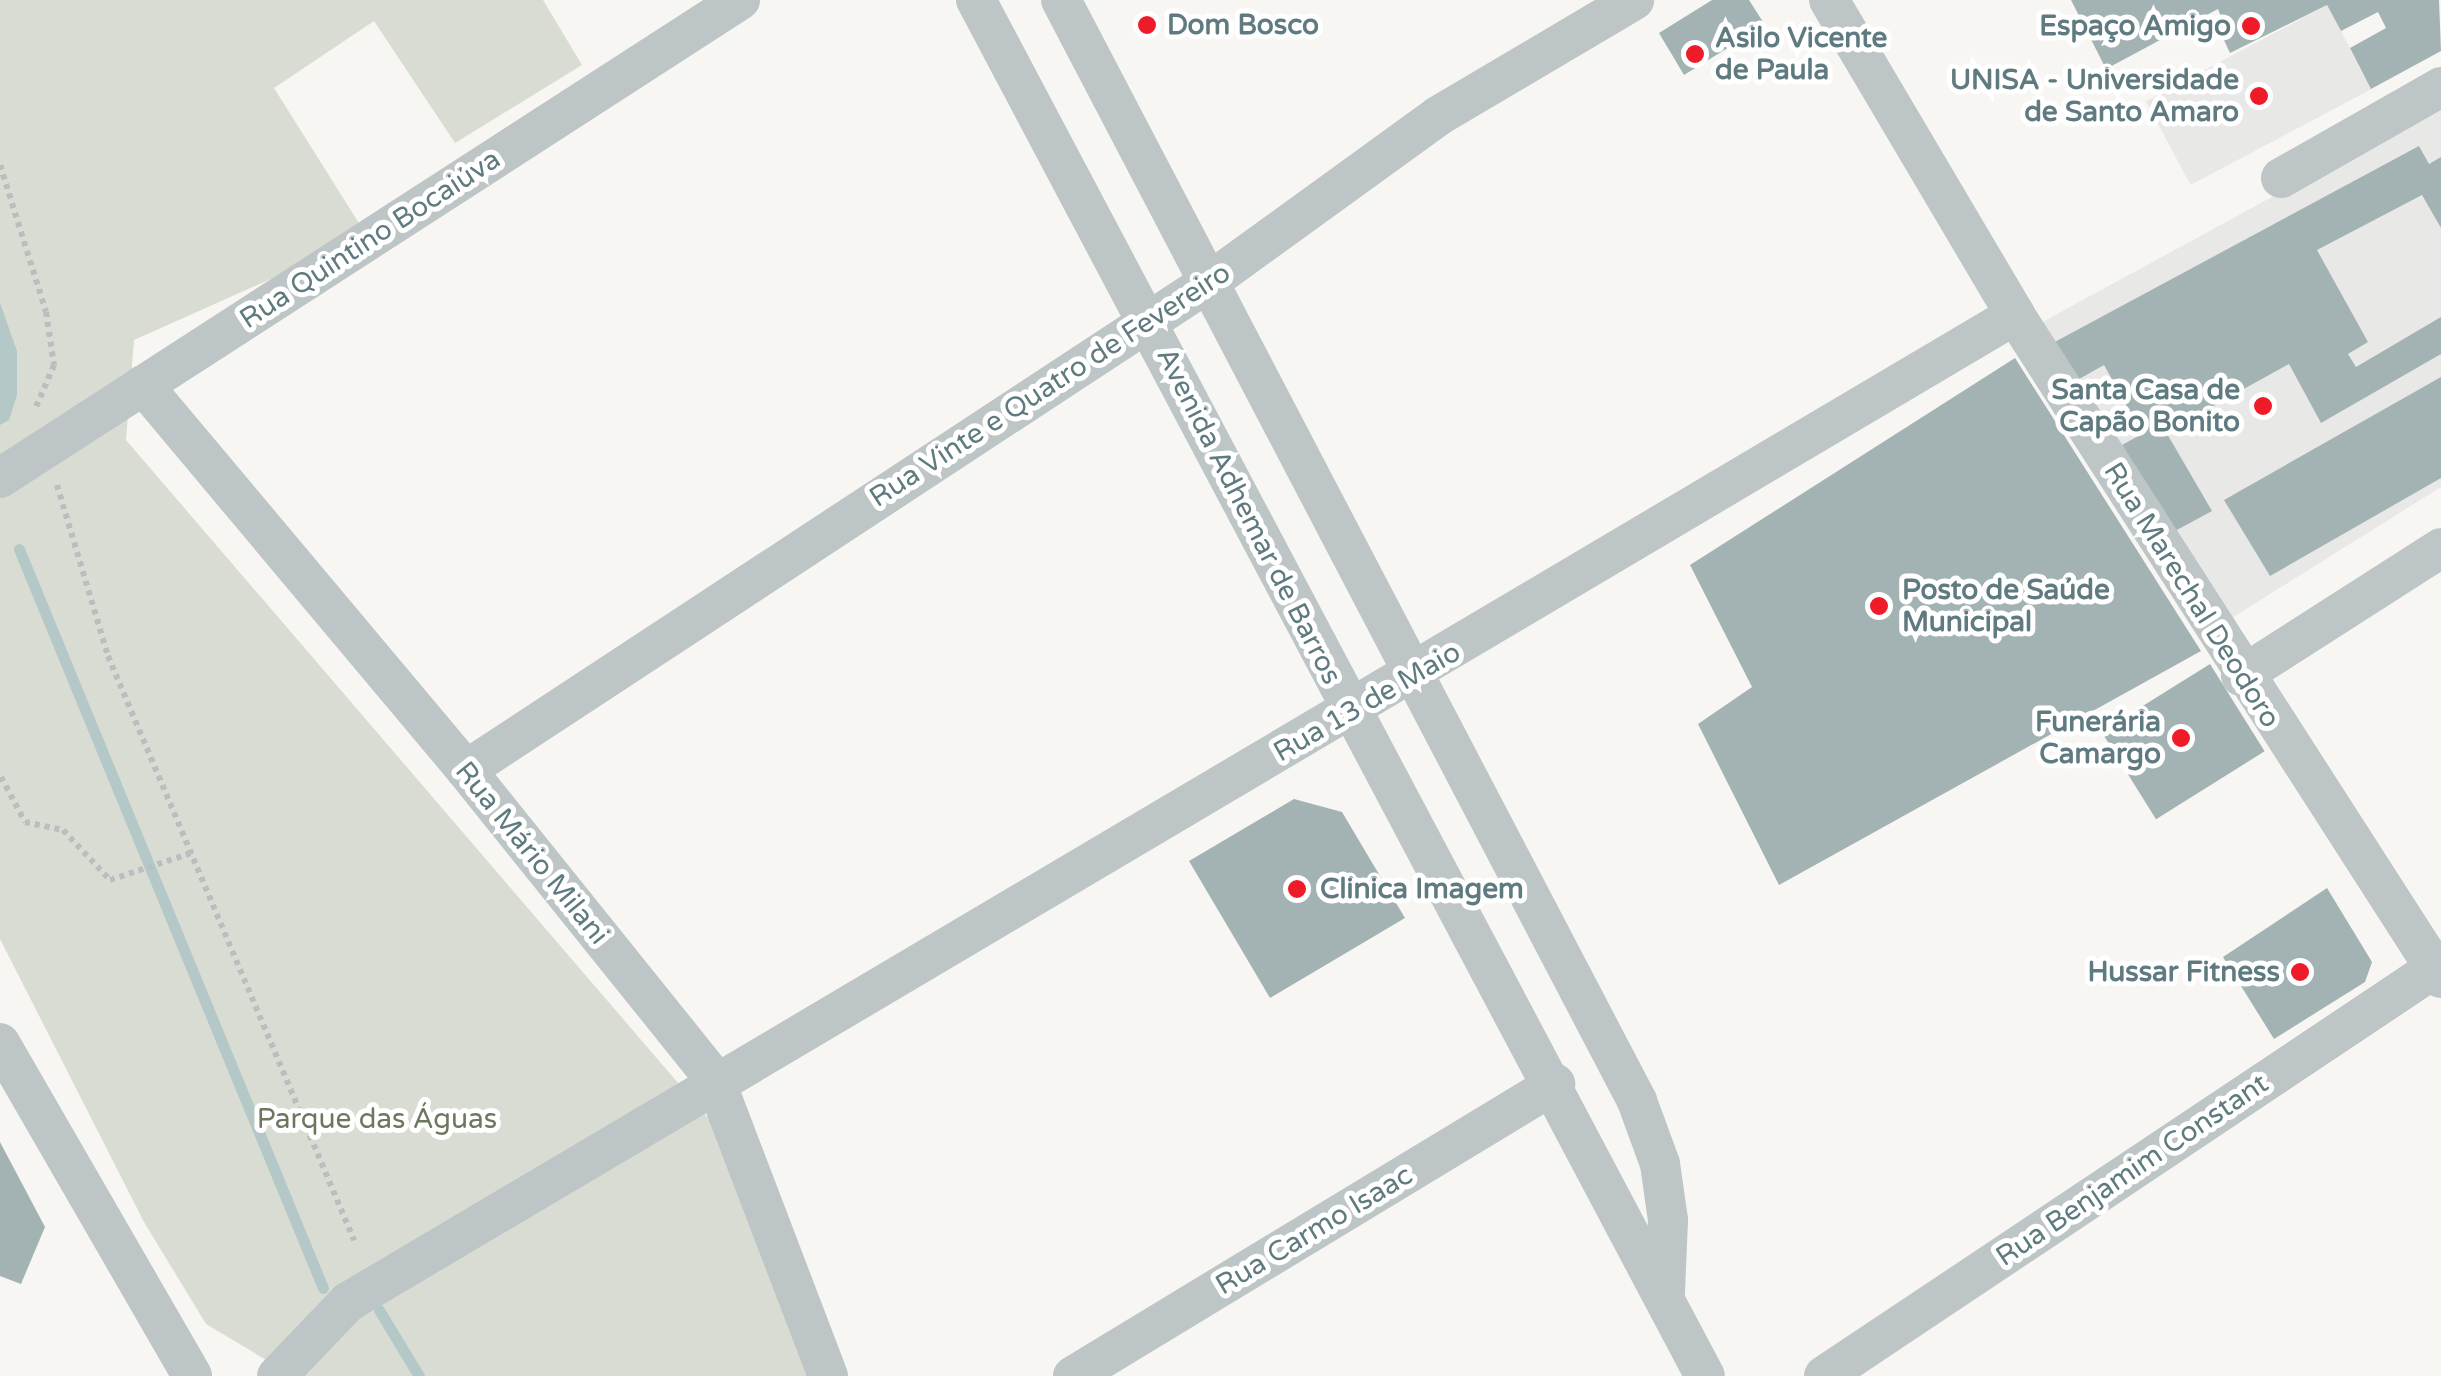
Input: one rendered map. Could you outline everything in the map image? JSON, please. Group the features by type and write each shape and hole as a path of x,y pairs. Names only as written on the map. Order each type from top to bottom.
{"street":[{"name":"Rua Quintino Bocaiúva","path":"0,478 38,433 143,385 740,0"},
{"name":"Avenida Adhemar de Barros","path":"976,0 1351,712 1554,1084 1705,1376"},
{"path":"1061,0 1637,1101 1660,1164 1668,1220 1664,1296"},
{"name":"Rua Vinte e Quatro de Fevereiro","path":"466,770 1209,282 1438,116 1634,0"},
{"name":"Rua Marechal Deodoro","path":"1829,0 2015,316 2241,676 2439,970"},
{"path":"2280,178 2441,87"},
{"name":"Rua 13 de Maio","path":"276,1376 348,1302 715,1080 1414,675 2015,316"},
{"name":"Rua Mário Milani","path":"143,385 466,770 715,1080 828,1376"},
{"path":"2241,676 2441,548"},
{"name":"Rua Benjamim Constant","path":"1824,1376 2439,970"},
{"path":"0,1043 192,1376"},
{"name":"Rua Carmo Isaac","path":"1073,1376 1554,1084"}],"path":[{"path":"0,164 46,312 54,364 38,433 108,656 354,1240"},
{"path":"0,777 26,822 62,830 110,880 191,853"}],"shaded area":[{"name":"UNISA - Universidade de Santo Amaro","path":"2327,5 2372,89 2191,185 2146,101"},
{"name":"Santa Casa de Capão Bonito","path":"2441,105 2441,487 2219,626 2035,326"},
{"path":"0,303 17,351 17,395 9,420 0,425"}],"green space":[{"name":"Parque das Águas","path":"0,0 543,0 582,65 455,143 374,21 274,88 367,236 134,340 126,440 721,1133 810,1376 282,1376 283,1370 206,1324 144,1222 0,939"}],"building":[{"name":"Asilo Vicente de Paula","path":"1712,0 1749,0 1765,25 1684,75 1659,33"},
{"path":"2071,0 2439,0 2441,51 2371,89 2350,48 2386,28 2378,12 2341,31 2327,5 2230,53 2215,21 2221,17 2218,9 2106,69"},
{"path":"2419,146 2429,164 2441,157 2441,228 2422,195 2317,250 2368,342 2348,354 2356,367 2441,317 2441,354 2321,423 2289,364 2166,432 2212,511 2173,532 2122,445 2142,434 2104,365 2072,383 2051,344"},
{"name":"Posto de Saúde Municipal","path":"2015,358 2201,651 1779,885 1698,724 1752,687 1690,565"},
{"path":"2441,377 2441,478 2270,576 2224,500"},
{"name":"Funerária Camargo","path":"2210,664 2265,751 2156,819 2101,732"},
{"name":"Clinica Imagem","path":"1294,799 1342,812 1405,918 1270,998 1189,861"},
{"name":"Hussar Fitness","path":"2327,888 2372,962 2365,982 2274,1039 2223,957"},
{"path":"0,1142 45,1227 21,1284 0,1276"}],"waterway":[{"path":"19,549 323,1288"},
{"path":"379,1310 419,1376"}],"place":[{"name":"Dom Bosco","path":"1147,25"},
{"name":"Espaço Amigo","path":"2251,26"},
{"name":"Asilo Vicente de Paula","path":"1695,54"},
{"name":"UNISA - Universidade de Santo Amaro","path":"2259,96"},
{"name":"Santa Casa de Capão Bonito","path":"2263,406"},
{"name":"Posto de Saúde Municipal","path":"1879,606"},
{"name":"Funerária Camargo","path":"2181,738"},
{"name":"Clinica Imagem","path":"1297,889"},
{"name":"Hussar Fitness","path":"2300,972"}]}
